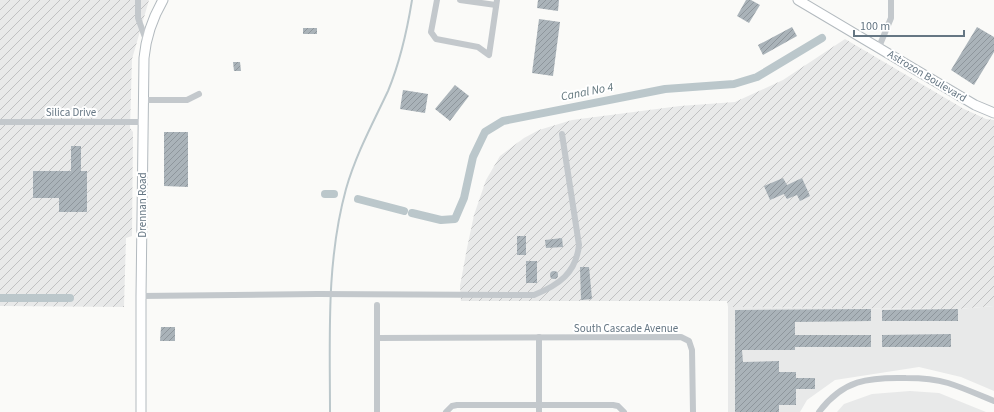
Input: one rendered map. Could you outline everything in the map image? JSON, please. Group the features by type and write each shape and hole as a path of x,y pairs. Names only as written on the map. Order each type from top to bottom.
{"main road":[{"path":"146,40 150,25 163,0"},
{"name":"Astrozon Boulevard","path":"798,0 975,105 994,113"},
{"name":"Drennan Road","path":"142,412 142,100 146,40"}],"street":[{"name":"Drennan Road","path":"138,0 138,18 146,40"},
{"path":"437,0 431,32 432,36 436,39 478,47 489,55 496,3 460,0"},
{"path":"879,47 890,21 892,0"},
{"path":"142,100 187,100 199,94"},
{"name":"Silica Drive","path":"0,122 142,122"},
{"path":"141,296 318,294 534,295 551,288 569,274 578,258 579,245 562,134"},
{"path":"377,305 377,412"},
{"path":"539,337 539,412"},
{"name":"South Cascade Avenue","path":"377,338 681,337 685,338 691,344 692,350 693,412"},
{"path":"820,412 831,397 848,386 870,379 893,378 937,380 994,401"},
{"path":"446,412 452,406 457,405 613,405 623,408 624,412"}],"shaded area":[{"path":"0,0 149,0 132,59 130,128 133,132 132,236 126,238 124,307 0,306"},
{"path":"845,39 964,109 986,119 994,120 994,306 958,309 728,307 727,301 461,301 460,286 467,248 474,215 486,180 500,156 524,138 539,130 572,120 680,106 735,102 783,80"},
{"path":"994,306 994,391 961,377 919,367 835,380 807,400 800,412 728,412 728,307 958,309"},
{"path":"910,391 939,393 986,412 837,412 844,404 872,394"}],"building":[{"path":"538,0 559,0 558,11 537,8"},
{"path":"746,0 751,0 760,5 749,23 737,16"},
{"path":"539,19 560,22 553,76 532,73"},
{"path":"792,27 797,36 763,55 758,45"},
{"path":"977,27 994,37 994,52 974,85 951,70"},
{"path":"303,28 317,28 317,34 303,34"},
{"path":"233,62 240,62 241,71 234,71"},
{"path":"455,85 469,96 450,121 435,109"},
{"path":"403,90 428,94 425,113 400,109"},
{"path":"164,132 188,132 188,187 164,186"},
{"path":"71,146 81,146 81,171 87,171 87,212 59,212 59,198 33,198 33,171 71,171"},
{"path":"783,178 787,185 802,178 810,196 800,201 797,195 787,199 784,194 770,200 764,186"},
{"path":"517,236 526,236 526,255 517,255"},
{"path":"562,238 563,247 546,248 545,240"},
{"path":"526,261 537,261 537,283 526,283"},
{"path":"580,267 589,267 592,299 581,300"},
{"path":"552,271 556,271 558,275 556,279 552,279 550,277 550,273"},
{"path":"871,309 871,321 795,322 795,335 871,335 871,347 795,347 795,350 742,350 743,362 779,361 779,372 796,372 796,378 815,378 815,389 796,389 796,405 779,405 779,412 735,412 735,310"},
{"path":"958,309 958,321 882,321 882,310"},
{"path":"161,327 175,327 175,341 160,341"},
{"path":"951,334 951,347 882,347 882,335"}],"waterway":[{"path":"330,412 330,300 335,244 340,216 350,176 365,139 388,91 400,58 412,0"},
{"name":"Canal No 4","path":"412,213 441,220 455,219 464,198 473,157 485,132 503,121 665,89 734,84 757,77 822,38"},
{"name":"Canal No 4","path":"325,194 334,194"},
{"name":"Canal No 4","path":"358,199 404,211"},
{"name":"Canal No 4","path":"0,298 70,298"}]}
